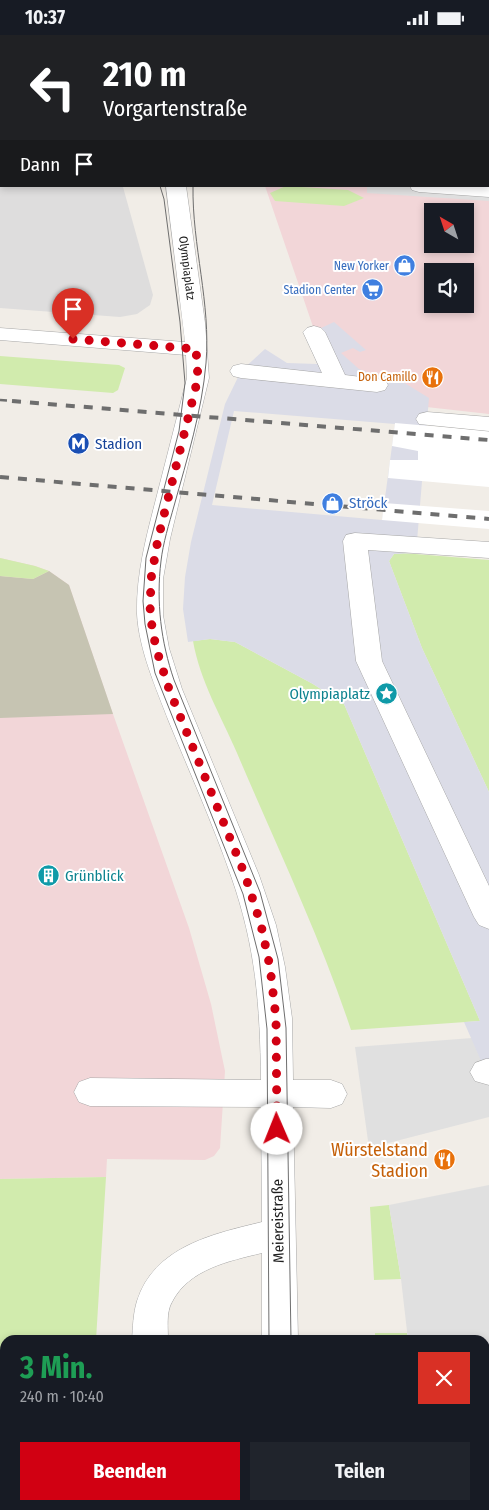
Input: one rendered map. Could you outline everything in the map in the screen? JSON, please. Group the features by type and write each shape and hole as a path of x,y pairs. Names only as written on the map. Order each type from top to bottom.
{"street":[{"name":"Olympiaplatz","path":"176,187 196,349"},
{"path":"433,187 489,191"},
{"path":"314,331 337,381"},
{"path":"0,334 196,349"},
{"name":"Meiereistraße","path":"196,349 198,378 158,539 151,579 150,615 156,648 169,689 245,875 261,925 270,967 276,1018 280,1335"},
{"path":"241,371 377,385"},
{"path":"427,419 489,424"},
{"path":"489,550 355,541 368,661 489,917"},
{"path":"90,1092 331,1094"},
{"path":"150,1335 151,1316 158,1292 171,1276 188,1262 213,1249 278,1234"}],"shaded area":[{"path":"0,187 123,187 153,295 150,305 137,314 120,317 0,308"},
{"name":"Stadion Center","path":"265,187 489,187 489,414 337,397"},
{"path":"367,187 489,187 489,201 367,193"},
{"name":"Olympiaplatz","path":"334,322 366,350 360,352 353,348 341,353 359,369 378,376 390,374 429,398 416,553 394,554 389,561 422,648 489,792 489,1079 464,1022 480,1021 344,704 313,684 235,642 210,639 188,642 183,609 185,577 191,542 225,404 241,371 265,349 287,363 317,364 306,335","holes":["234,411 395,424 382,520 212,505"]},
{"path":"0,558 49,571 69,585 189,928 211,1004 225,1071 220,1148 214,1156 205,1160 107,1159 106,1177 0,1179"},
{"path":"49,571 69,585 113,714 0,718 0,576 33,579"},
{"path":"472,1038 489,1079 489,1117 369,1148 355,1047"},
{"path":"489,1185 489,1335 407,1335 389,1205"}],"green space":[{"path":"284,187 302,187 348,190 364,198 344,206 275,201 270,193"},
{"path":"0,356 119,365 125,368 118,390 113,393 0,384"},
{"path":"403,553 489,560 489,792 422,648 389,561 394,554"},
{"path":"0,558 49,571 33,579 0,576"},
{"path":"210,639 235,642 313,684 344,704 480,1021 351,1030 312,925 201,670 193,641"},
{"path":"106,1177 96,1335 0,1335 0,1179"},
{"path":"389,1205 401,1279 374,1280 370,1207"},
{"path":"375,1333 407,1333 407,1335 375,1335"}],"pier":[{"path":"395,423 489,431 489,487 388,478 390,460 418,460 418,451 392,446"},
{"path":"384,503 489,511 489,529 382,520"}],"tram line":[{"path":"160,187 164,199 180,322 185,383 179,431 146,558 143,601 145,624 155,673 243,894 259,957 267,1029 269,1335"},
{"path":"193,187 195,231 206,318 206,363 198,417 166,533 162,554 159,607 166,651 174,680 260,892 278,959 286,1028 291,1335"}],"railway":[{"path":"0,400 28,402"},
{"path":"12,401 489,440"},
{"path":"0,477 489,519"}],"place":[{"name":"New Yorker","path":"405,266"},
{"name":"Stadion Center","path":"372,290"},
{"name":"Don Camillo","path":"433,377"},
{"name":"Stadion","path":"79,444"},
{"name":"Ströck","path":"333,503"},
{"name":"Olympiaplatz","path":"386,694"},
{"name":"Grünblick","path":"49,876"},
{"name":"Würstelstand Stadion","path":"444,1160"}],"route":[{"path":"73,339 196,349 198,378 158,539 151,579 150,615 156,648 169,689 245,875 261,925 270,967 276,1018 277,1129"}]}
